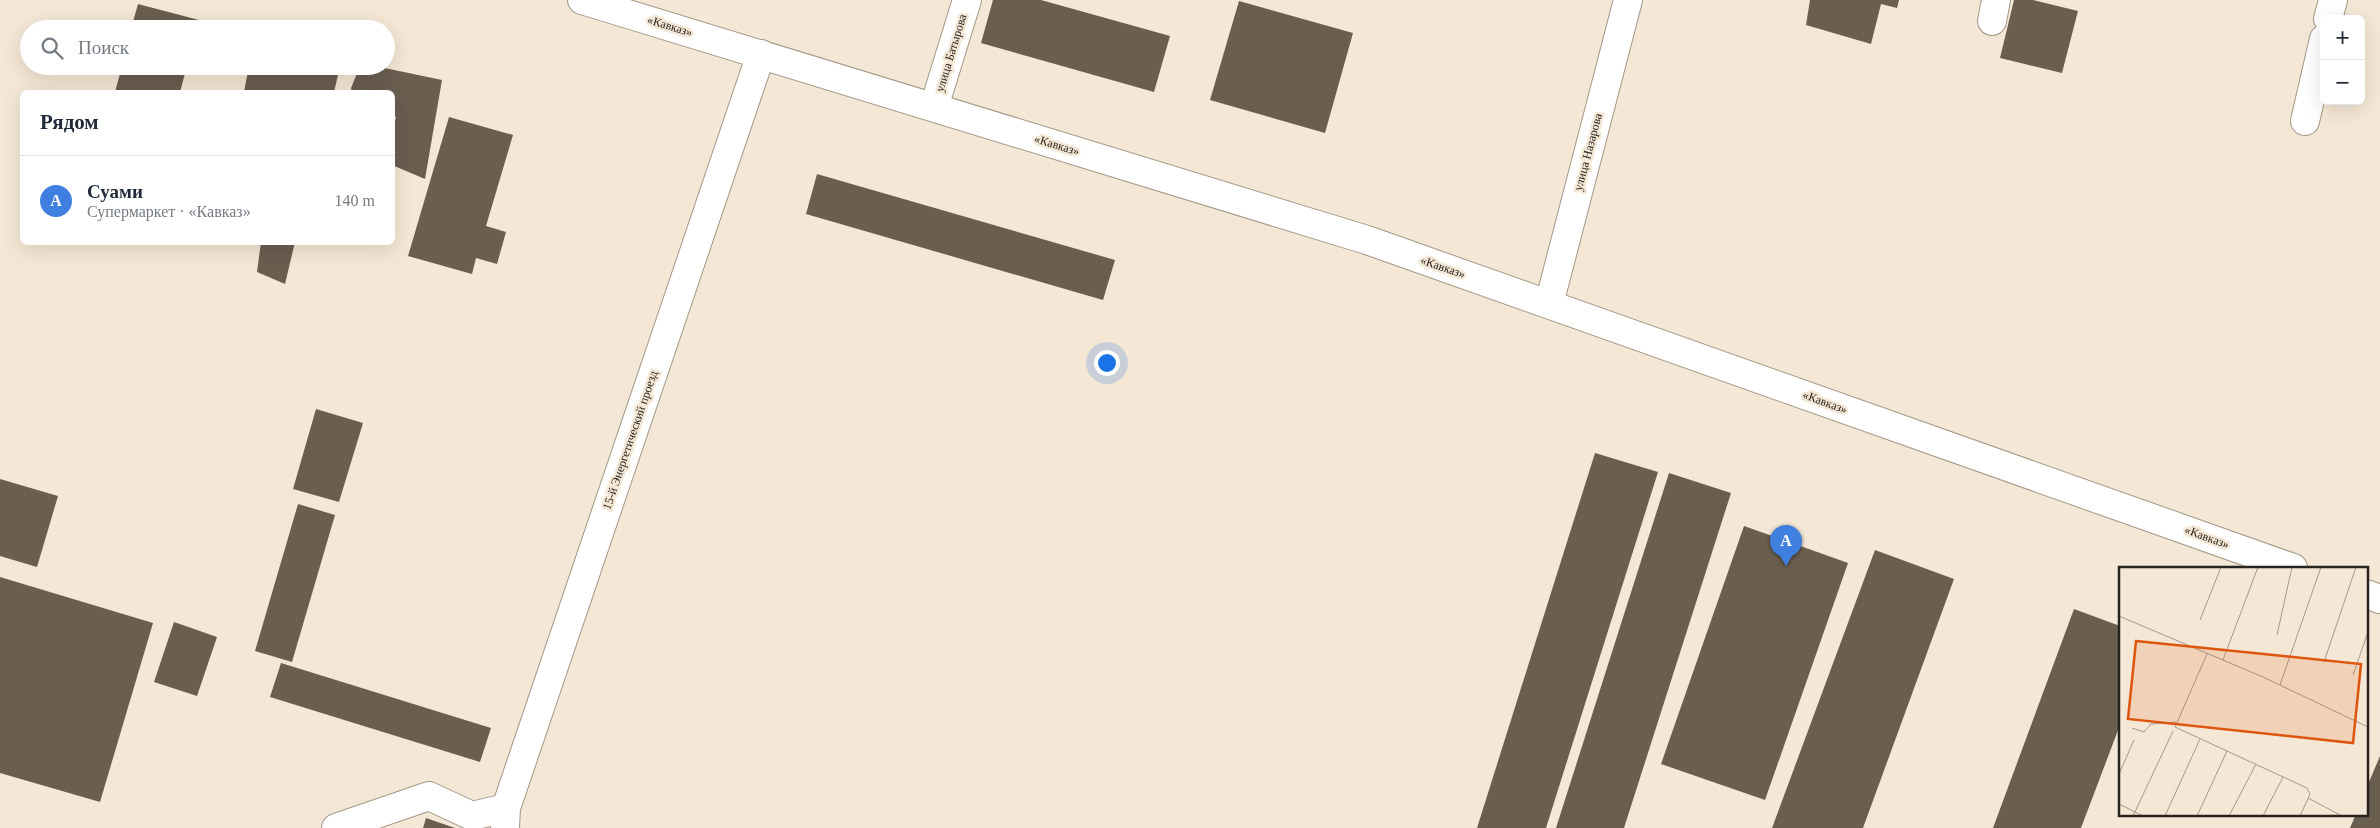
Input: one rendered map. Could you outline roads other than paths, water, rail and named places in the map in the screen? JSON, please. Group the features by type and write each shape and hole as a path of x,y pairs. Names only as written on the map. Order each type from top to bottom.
{"main road":[{"name":"«Кавказ»","path":"582,0 1367,240 2290,567"},
{"name":"улица Батырова","path":"934,107 967,0"},
{"name":"улица Назарова","path":"1549,304 1628,0"},
{"path":"2329,15 2333,0"},
{"name":"15-й Энергетический проезд","path":"505,818 761,54"},
{"path":"2305,121 2320,56"},
{"path":"2368,595 2380,599"},
{"path":"336,828 429,796 472,816 505,818"}],"place":[{"name":"Суами","path":"1786,566"}]}
